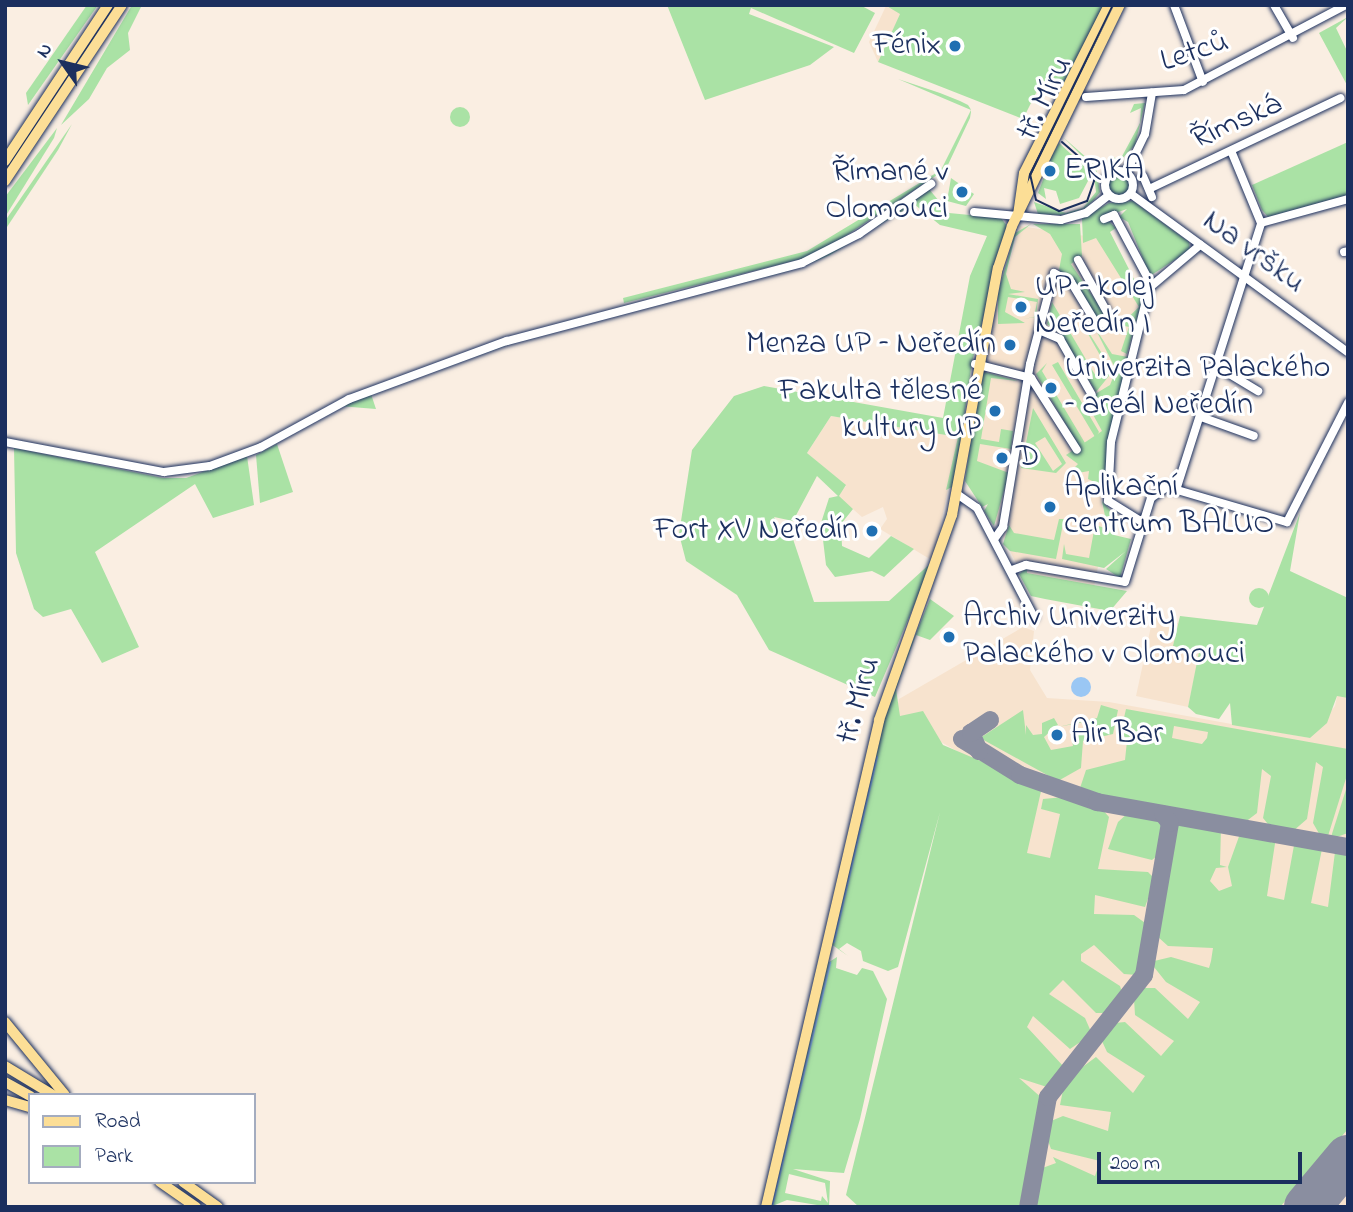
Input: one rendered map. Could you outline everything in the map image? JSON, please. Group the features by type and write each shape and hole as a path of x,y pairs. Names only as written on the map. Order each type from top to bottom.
{"highway":[{"path":"5,161 108,5"},
{"path":"5,181 122,5"},
{"path":"5,1022 63,1093"},
{"path":"5,1066 50,1093"},
{"path":"5,1082 28,1095"},
{"path":"5,1100 28,1106"},
{"path":"163,1184 196,1207"},
{"path":"186,1184 218,1207"}],"main road":[{"name":"tř. Míru","path":"1018,215 1024,173 1109,5"},
{"name":"tř. Míru","path":"766,1207 879,720 957,494 975,364 995,278 1018,215 1120,5"}],"street":[{"path":"1174,5 1203,82"},
{"path":"1274,5 1293,38"},
{"name":"Letců","path":"1086,97 1152,93 1203,82 1293,38 1346,5"},
{"path":"1126,173 1145,134 1152,93"},
{"name":"Římská","path":"1143,176 1150,193 1341,98"},
{"path":"1177,487 1218,367 1242,275 1261,223 1232,152"},
{"path":"1109,195 1108,177 1126,173"},
{"path":"974,212 1066,219 1109,195 1130,194 1133,182 1126,173"},
{"path":"5,442 164,472 210,466 261,447 349,398 507,341 802,263 931,184"},
{"name":"Na vršku","path":"1130,194 1348,352"},
{"path":"1261,223 1348,199"},
{"path":"1104,219 1114,215 1151,284"},
{"path":"1142,522 1107,499 1110,445 1151,284 1200,245"},
{"path":"995,538 1004,522 1028,376 1054,274 1070,282 1097,325 1112,321 1078,260"},
{"path":"1039,330 1060,339 1092,395"},
{"path":"975,364 1028,376 1077,450"},
{"path":"1218,367 1258,391"},
{"path":"1012,570 1026,565 1125,582 1142,522 1155,492 1177,487 1289,521 1348,403"},
{"path":"1201,417 1254,436"},
{"path":"957,494 969,498 995,538 1034,617"}],"shaded area":[{"path":"886,6 901,13 878,62 869,42"},
{"name":"Univerzita Palackého – areál Neředín","path":"1020,226 1112,240 1142,299 1107,446 1101,501 1107,521 1093,592 1024,579 969,468 993,318"},
{"path":"831,416 959,437 933,561 880,529 887,519 883,507 862,517 838,496 846,486 807,453"},
{"path":"1153,617 1178,623 1174,646 1200,651 1188,707 1136,696"},
{"path":"1023,627 1034,631 1030,670 1047,698 1109,702 1310,738 1335,706 1348,645 1348,1207 919,1207 1017,785 895,716 899,699"}],"green space":[{"path":"87,5 98,5 28,105 26,93"},
{"path":"132,5 142,5 128,33 130,50 107,68 89,99 61,125"},
{"path":"667,5 860,5 875,13 854,53 751,8 749,14 834,47 810,65 705,100"},
{"path":"885,5 1104,5 1062,87 1042,81 1023,119 878,62 900,14"},
{"path":"1348,17 1336,28 1348,53 1348,87 1319,33"},
{"path":"898,79 960,101 971,110"},
{"path":"1145,103 1135,145 1115,166 1113,157 1120,160 1140,123 1141,108 1130,113 1134,104"},
{"path":"456,107 464,107 470,117 464,127 456,127 450,121 450,113"},
{"path":"971,110 970,118 946,169 817,255 624,303 623,298 807,251 941,170"},
{"path":"72,124 58,150 5,230 5,221"},
{"path":"57,128 54,138 5,217 5,197"},
{"path":"1063,137 1096,166 1100,192 1085,208 1073,213 1038,214 1034,202 1066,213 1083,208 1096,192 1093,167"},
{"path":"1348,142 1348,195 1268,217 1262,210 1252,185"},
{"path":"1059,143 1084,166 1088,181 1079,198 1060,204 1056,191 1044,188 1046,199 1038,193 1046,172 1055,174 1058,166 1049,161"},
{"path":"1119,174 1127,177 1130,185 1127,193 1119,196 1111,193 1108,185 1111,177"},
{"path":"951,178 974,194 966,206 947,201"},
{"path":"929,189 949,213 1001,218 1007,226 972,362 954,486 946,490 958,437 831,416 807,453 846,485 839,496 853,509 841,524 842,546 869,558 891,536 914,549 884,577 872,571 835,577 826,565 821,523 829,498 838,496 817,476 793,521 774,517 781,530 773,537 792,536 814,602 889,601 933,561 875,697 769,650 737,595 686,561 679,534 692,450 734,396 764,386 943,418 970,276 987,236 940,225 914,204 830,255 803,266"},
{"path":"1133,201 1189,242 1190,250 1150,276 1128,222 1119,217 1127,209 1104,217 1116,228 1110,232 1135,281 1142,278 1146,287 1127,354 1121,351 1129,327 1120,325 1139,307 1096,238 1083,243 1082,218 1109,203"},
{"path":"1031,224 1015,237 1006,274 1011,289 1025,292 1008,294 1038,299 1036,317 1023,319 1034,317 1037,302 1008,297 1005,312 1025,323 998,324 998,293 1015,233"},
{"path":"1033,224 1080,224 1082,256 1071,264 1108,319 1101,323 1059,270 1062,254 1050,234"},
{"path":"803,266 530,337 371,394 376,409 339,406 391,385 526,338 572,323"},
{"path":"1052,302 1097,378 1110,373 1074,309 1113,371 1096,392 1062,335 1047,324"},
{"path":"1094,326 1112,354 1128,357 1107,446 1105,487 1088,479 1089,471 1067,475 1078,464 1066,455 1102,431 1085,400 1110,385 1116,370"},
{"path":"1058,362 1099,432 1094,440 1080,448 1036,374 1047,363 1042,371 1085,443 1095,437 1052,365"},
{"path":"981,371 1018,381 991,378 981,439 999,442 1001,429 1013,431 1011,449 980,444 977,461 1009,473 994,526 984,511 988,504 982,507 965,481"},
{"path":"1033,408 1066,463 1056,473 1021,468","holes":["1045,437 1062,464 1053,471 1035,443"]},
{"path":"277,444 293,492 260,503 256,455"},
{"path":"14,448 163,478 186,478 247,456 254,505 213,518 195,484 95,552 139,647 102,663 71,609 43,617 34,609 16,553"},
{"path":"1102,501 1118,519 1114,535 1131,539 1120,578 1106,569 1126,551 1104,568 1062,559 1064,544 1066,554 1089,558 1095,525 1105,528"},
{"path":"1300,513 1290,571 1348,598 1348,698 1337,696 1327,723 1310,738 1232,725 1230,703 1219,719 1196,714 1188,707 1199,652 1173,646 1180,616 1257,625"},
{"path":"1059,519 1064,519 1056,559 1010,551 1003,544 1009,525 1014,533 1054,540"},
{"path":"1027,568 1027,573 1127,591 1110,611 1031,596 1019,574"},
{"path":"1259,588 1266,591 1269,598 1266,605 1259,608 1252,605 1249,598 1252,591"},
{"path":"930,599 954,616 930,640 916,635 896,689 900,716 923,711 943,745 1042,787 1027,853 1050,858 1060,814 1041,809 1043,799 1064,797 1055,795 1052,791 1101,808 1109,817 1098,869 1148,872 1155,879 1145,907 1095,895 1094,914 1134,915 1148,925 1137,975 1124,974 1094,945 1081,954 1081,961 1120,986 1123,995 1108,1013 1096,1013 1063,980 1049,994 1085,1018 1092,1034 1070,1049 1033,1016 1027,1027 1064,1067 1047,1087 1019,1078 1043,1099 1019,1207 859,1207 846,1195 940,812 898,967 888,971 863,961 861,951 847,943 839,949 848,956 831,944 888,702"},
{"path":"1101,705 1118,710 1113,734 1083,741 1081,768 1058,781 980,738 1023,710 1026,735 1026,725 1033,735 1042,734 1042,723 1054,718 1058,725 1044,737 1051,750 1073,746 1070,729 1089,728 1089,721 1058,727 1097,718"},
{"path":"1126,709 1348,749 1348,772 1328,836 1321,837 1313,823 1323,767 1316,762 1307,819 1292,832 1272,829 1263,818 1271,776 1262,769 1257,813 1244,823 1079,791 1086,770 1125,760 1127,741 1121,731","holes":["1174,726 1208,732 1202,744 1172,738"]},
{"path":"1348,783 1348,833 1331,839 1331,837"},
{"path":"1129,812 1158,816 1162,824 1158,855 1152,860 1108,849 1118,822"},
{"path":"1178,820 1221,827 1220,865 1227,867 1216,868 1210,881 1219,891 1232,886 1228,867 1241,831 1276,837 1267,896 1284,900 1295,840 1322,849 1311,903 1328,907 1335,852 1348,850 1348,1129 1280,1207 1035,1207 1037,1170 1056,1163 1053,1157 1095,1176 1100,1161 1051,1149 1046,1135 1051,1121 1063,1116 1108,1131 1111,1112 1060,1105 1065,1080 1096,1057 1133,1093 1145,1076 1107,1052 1101,1039 1115,1023 1125,1022 1161,1056 1174,1041 1135,1015 1134,999 1144,988 1155,988 1188,1019 1200,1002 1166,982 1150,962 1171,957 1209,968 1211,961 1213,948 1168,946 1158,937"},
{"path":"837,957 836,968 857,975 862,968 873,971 887,999 860,1119 844,1173 793,1169 830,1181 829,1207 787,1200 770,1207 826,964","holes":["789,1174 825,1183 828,1203 822,1196 821,1201 785,1193"]}],"water":[{"path":"1081,677 1088,680 1091,687 1088,694 1081,697 1074,694 1071,687 1074,680"}],"waterway":[{"path":"834,942 877,757"},
{"path":"772,1207 830,963"}],"taxiway":[{"path":"979,751 971,733 990,720"},
{"path":"962,739 1020,775 1097,802 1348,847"},
{"path":"1028,1207 1048,1097 1144,975 1170,823 1163,814"}],"runway":[{"path":"1307,1207 1348,1158"}],"tram line":[{"path":"1062,142 1088,165 1094,181 1087,201 1059,211 1036,200 1030,175 1113,5"}],"place":[{"name":"Fénix","path":"955,46"},
{"name":"ERIKA","path":"1050,171"},
{"name":"Římané v Olomouci","path":"962,192"},
{"name":"UP – kolej Neředín I","path":"1021,307"},
{"name":"Menza UP – Neředín","path":"1010,345"},
{"name":"Univerzita Palackého – areál Neředín","path":"1051,388"},
{"name":"Fakulta tělesné kultury UP","path":"995,411"},
{"name":"D","path":"1002,458"},
{"name":"Aplikační centrum BALUO","path":"1050,507"},
{"name":"Fort XV Neředín","path":"872,531"},
{"name":"Archiv Univerzity Palackého v Olomouci","path":"949,637"},
{"name":"Air Bar","path":"1057,735"}]}
